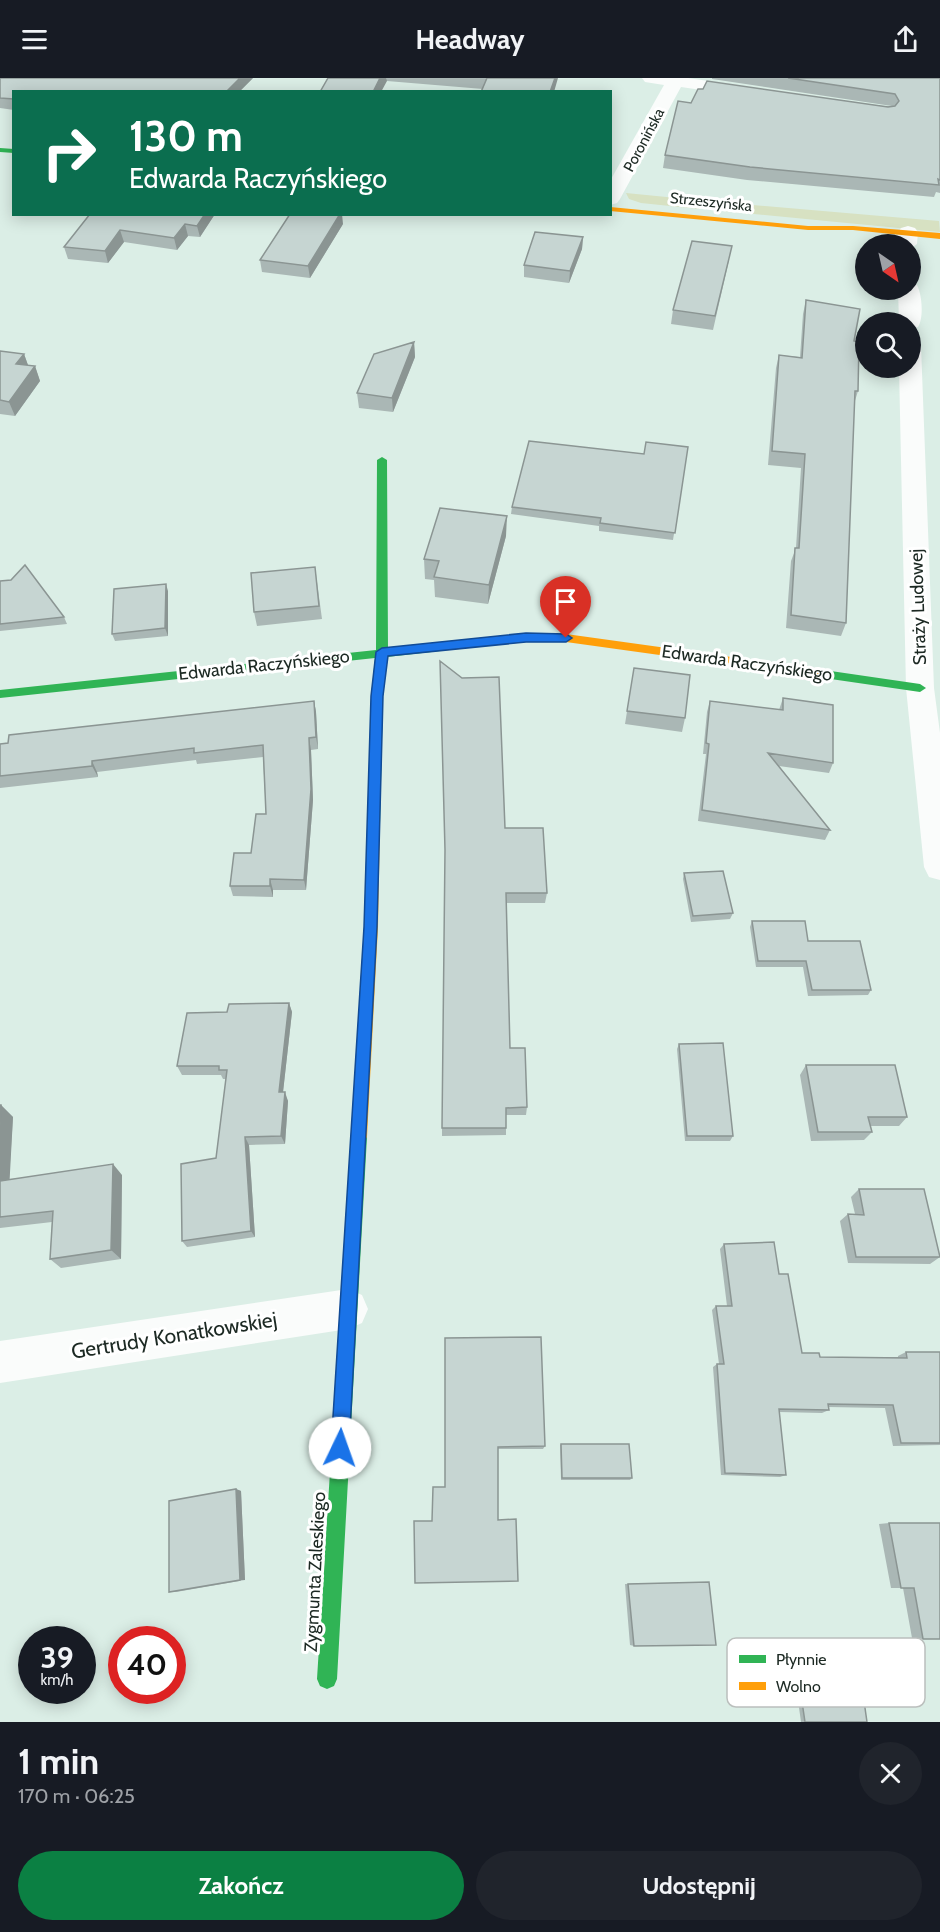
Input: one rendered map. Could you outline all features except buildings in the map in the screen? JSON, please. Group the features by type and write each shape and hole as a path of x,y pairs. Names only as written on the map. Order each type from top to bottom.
{"street":[{"path":"651,78 768,95"},
{"name":"Poronińska","path":"612,195 676,80"},
{"name":"Strzeszyńska","path":"612,209 808,228 855,237"},
{"name":"Strzeszyńska","path":"921,238 940,236"},
{"name":"Strzeszyńska","path":"921,242 940,246"},
{"name":"Straży Ludowej","path":"912,378 940,867"},
{"name":"Zygmunta Zaleskiego","path":"327,1679 370,939 377,696 382,652 382,460"},
{"name":"Edwarda Raczyńskiego","path":"0,694 526,638 566,638 927,673"},
{"name":"Gertrudy Konatkowskiej","path":"0,1362 348,1309"}],"green space":[{"path":"626,193 707,201 706,206 699,209 641,203 629,199"},
{"path":"719,202 939,221 940,232 723,211 718,206"}],"traffic: fast":[{"path":"0,150 12,151"},
{"path":"374,824 377,696 382,652 382,460"},
{"path":"0,694 440,647"},
{"path":"817,673 920,688"},
{"path":"327,1679 359,1137"}],"traffic: slow":[{"path":"612,209 808,228 853,228 940,236"},
{"path":"440,647 526,638 566,638 817,673"},
{"path":"359,1137 371,927 374,824"}],"route":[{"path":"340,1448 370,927 377,696 382,652 526,638 566,638"}]}
